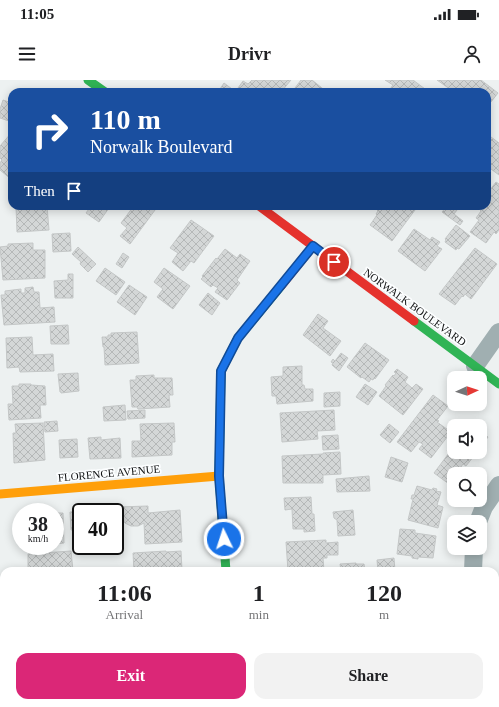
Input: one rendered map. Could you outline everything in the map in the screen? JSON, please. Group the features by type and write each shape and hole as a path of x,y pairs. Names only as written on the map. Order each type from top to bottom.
{"street":[{"path":"88,80 99,88"},
{"name":"NORWALK BOULEVARD","path":"264,210 499,384"},
{"path":"226,567 219,476 221,371 238,338 313,246"},
{"path":"475,366 499,332"},
{"name":"FLORENCE AVENUE","path":"0,494 219,476"},
{"path":"481,515 484,507 499,485"},
{"path":"473,567 474,555"}],"building":[{"path":"252,80 291,80 284,88 238,88 243,81 248,84"},
{"path":"301,80 312,80 322,88 295,88"},
{"path":"385,80 413,80 424,88 391,88 393,85"},
{"path":"437,80 481,80 498,93 491,102 491,88 448,88"},
{"path":"224,83 231,88 221,88"},
{"path":"3,100 8,102 8,121 0,118 0,109"},
{"path":"8,137 8,177 0,170 0,163 2,160 0,158 0,146"},
{"path":"491,137 499,143 499,175 491,169"},
{"path":"496,182 499,184 499,230 496,234 494,232 486,243 470,232 479,220 476,218 481,211 480,210 491,210 491,189"},
{"path":"16,210 47,210 49,230 17,232"},
{"path":"88,210 108,210 99,222 86,213"},
{"path":"131,210 155,210 130,244 120,236 127,228 121,223"},
{"path":"377,210 415,210 392,241 370,225 378,211"},
{"path":"444,210 457,210 454,214 463,221 460,225 442,212"},
{"path":"191,220 214,236 194,263 191,261 183,271 172,262 178,253 170,248"},
{"path":"456,225 470,236 459,249 457,248 456,250 445,242 445,239"},
{"path":"414,229 430,240 432,237 440,242 437,246 442,249 425,271 398,251"},
{"path":"70,233 71,251 53,252 52,234"},
{"path":"33,243 33,250 45,250 45,278 3,280 0,247 8,246 8,244"},
{"path":"78,247 96,264 88,272 80,264 81,262 72,254"},
{"path":"475,248 497,264 471,299 465,294 455,305 439,294"},
{"path":"225,249 237,258 240,254 250,261 237,280 240,283 227,300 215,292 218,288 213,285 211,287 201,279 216,258 217,259"},
{"path":"123,253 129,257 122,268 116,264"},
{"path":"105,268 125,282 116,295 96,281"},
{"path":"164,268 190,286 173,309 157,297 163,289 154,282"},
{"path":"68,274 73,274 73,298 55,298 54,281 68,280"},
{"path":"129,285 147,297 135,315 117,302"},
{"path":"33,287 34,292 39,292 40,308 54,307 55,322 4,325 1,295 5,295 5,291 21,289 21,293 25,293 25,288"},
{"path":"208,293 220,303 212,315 199,305"},
{"path":"318,314 328,321 323,328 341,341 330,356 303,335"},
{"path":"68,325 69,344 51,344 50,326"},
{"path":"137,332 139,363 105,365 102,337 108,337 111,333"},
{"path":"32,337 33,355 53,354 54,371 20,372 19,367 7,368 6,338"},
{"path":"365,343 389,360 375,379 371,379 369,382 362,377 361,378 347,367"},
{"path":"341,353 348,358 339,371 332,365 333,363 331,362 333,359 335,361"},
{"path":"302,366 302,385 304,385 305,389 313,389 313,401 277,404 276,396 272,396 271,377 283,376 283,367"},
{"path":"397,369 408,377 405,382 412,388 416,384 423,389 403,415 379,396 386,386 385,385 396,373 394,372"},
{"path":"78,373 79,391 61,393 58,374"},
{"path":"154,375 154,378 172,378 173,395 169,395 170,407 138,409 137,407 132,407 130,380 136,380 136,376"},
{"path":"19,384 45,386 46,405 40,405 41,418 9,420 8,404 13,404 12,386 19,386"},
{"path":"365,384 377,392 368,405 356,397"},
{"path":"340,392 340,406 324,407 324,393"},
{"path":"433,395 447,405 437,420 439,421 437,422 447,429 447,437 431,458 419,449 423,444 419,442 411,452 397,442"},
{"path":"125,405 126,420 104,421 103,407"},
{"path":"145,410 145,418 128,419 127,411"},
{"path":"334,410 335,430 317,431 318,439 282,442 280,413"},
{"path":"57,421 58,431 45,432 44,422"},
{"path":"43,423 45,460 14,463 13,433 16,433 15,424"},
{"path":"174,423 175,442 172,442 172,455 132,457 132,441 141,441 140,424"},
{"path":"389,424 399,432 390,443 380,435"},
{"path":"338,435 339,449 323,450 322,436"},
{"path":"101,437 101,440 120,438 121,458 90,459 88,438"},
{"path":"77,439 78,457 60,458 59,440"},
{"path":"340,452 341,474 323,475 323,483 283,483 282,456"},
{"path":"447,456 447,459 472,459 466,466 463,464 461,467 447,467 447,483 434,473"},
{"path":"391,457 408,463 402,482 385,477"},
{"path":"369,476 370,491 337,492 336,479"},
{"path":"417,486 432,490 433,488 437,489 436,491 441,492 437,505 443,507 438,528 408,520 413,499 411,499 412,495 414,495"},
{"path":"311,497 315,531 304,532 304,529 293,529 292,509 285,510 284,498"},
{"path":"148,506 148,513 180,510 182,542 145,544 144,523 138,526 131,526 125,523 124,507"},
{"path":"353,510 355,535 338,536 337,520 334,518 333,512"},
{"path":"70,512 72,512 72,530 71,530"},
{"path":"400,529 415,530 415,533 436,536 433,558 418,557 418,559 412,558 412,556 397,554"},
{"path":"326,540 326,543 338,542 338,555 327,555 327,558 323,558 324,567 288,567 286,542"},
{"path":"64,551 71,551 73,567 28,567 28,555 64,555"},
{"path":"181,551 182,567 134,567 133,553"},
{"path":"394,558 395,567 378,567 377,560"},
{"path":"356,563 364,564 364,567 340,567 340,564"}],"traffic: fast":[{"path":"88,80 99,88"},
{"path":"226,567 219,476 221,371 238,338 281,286"},
{"path":"414,321 499,384"}],"traffic: slow":[{"path":"0,494 219,476"}],"traffic: jam":[{"path":"264,210 414,321"},
{"path":"281,286 313,246"}],"route":[{"path":"224,539 219,476 221,371 238,338 313,246 334,262"}]}
